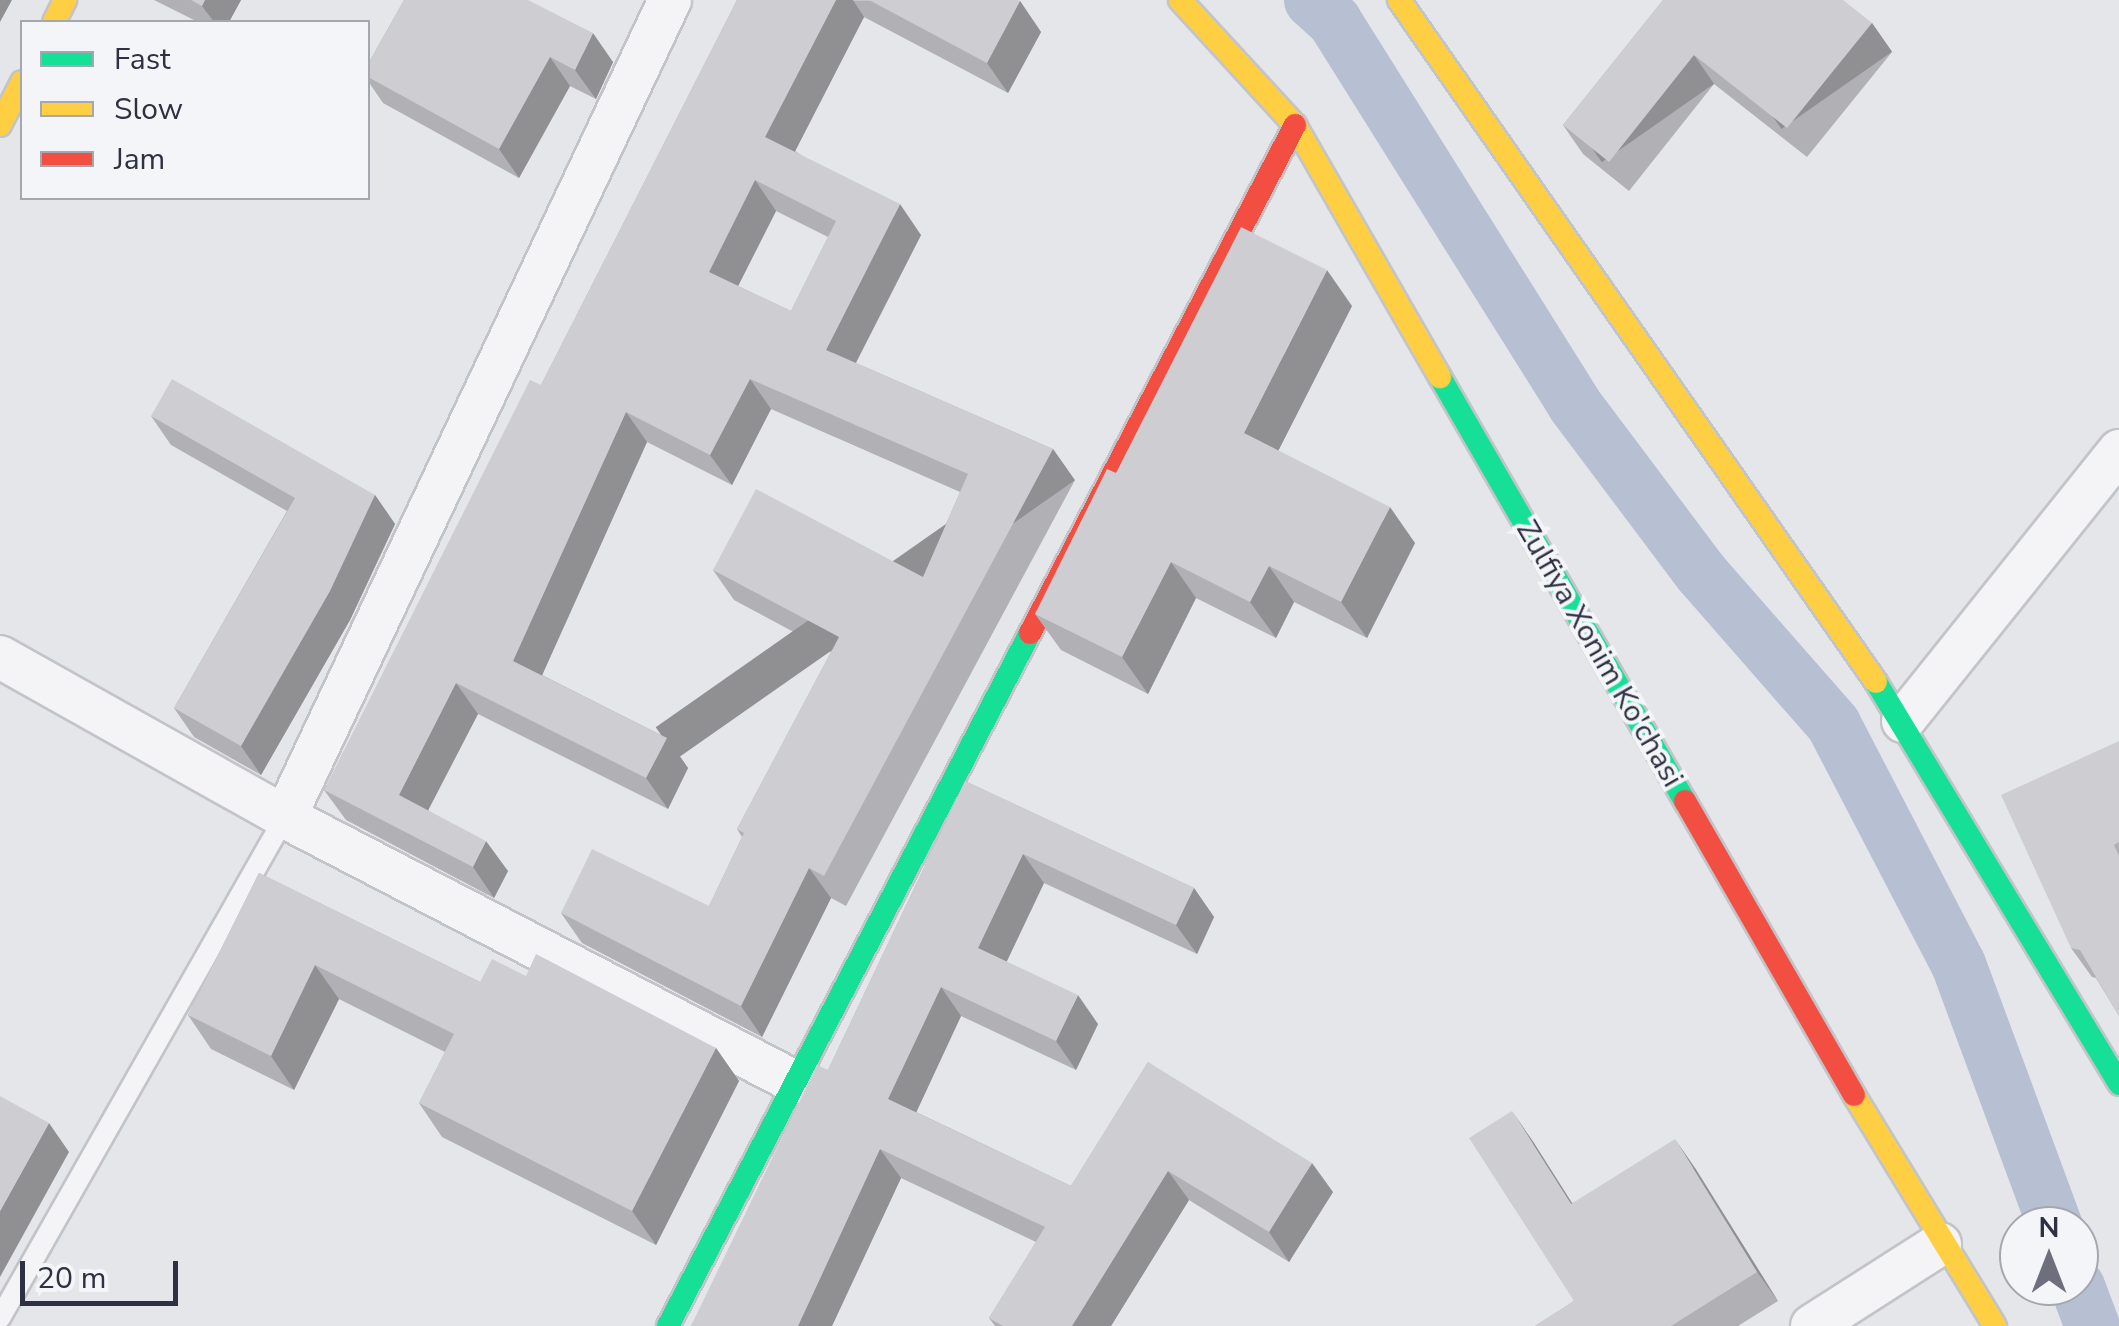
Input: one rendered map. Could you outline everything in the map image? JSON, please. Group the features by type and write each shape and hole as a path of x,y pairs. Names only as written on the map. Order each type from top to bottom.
{"street":[{"path":"284,817 670,0"},
{"name":"Zulfiya Xonim Ko'chasi","path":"1180,0 1296,125 1940,1244 1995,1326"},
{"path":"1413,5 1903,721 2119,1084"},
{"path":"0,124 20,86"},
{"path":"668,1326 1296,125"},
{"path":"1903,721 2119,451"},
{"path":"0,657 284,817 795,1082"},
{"path":"1812,1326 1940,1244"}],"lane":[{"path":"0,1318 284,817"}],"building":[{"path":"404,0 528,0 593,33 575,70 550,57 499,149 370,78 370,60"},
{"path":"737,0 836,0 765,137 900,204 826,350 1053,449 824,876 809,868 741,1006 561,913 592,849 709,906 744,833 737,829 839,637 713,570 756,489 923,577 968,474 750,379 710,455 626,412 513,661 667,738 646,778 456,683 399,795 486,841 473,867 324,790 530,380 541,385","holes":["755,180 836,221 791,311 709,272"]},
{"path":"869,0 1018,0 1020,1 987,63"},
{"path":"1663,0 1843,0 1872,23 1787,128 1694,55 1609,162 1563,125"},
{"path":"1241,227 1327,270 1244,433 1390,507 1341,602 1269,566 1250,602 1171,562 1122,657 1035,614 1107,469 1116,473"},
{"path":"172,379 375,495 330,591 241,746 174,708 295,498 151,416"},
{"path":"2119,741 2119,842 2114,845 2119,856 2119,1016 2080,950 2071,948 2001,795"},
{"path":"965,781 1194,888 1176,925 1023,854 978,948 1078,995 1056,1041 941,987 888,1099 1071,1186 1148,1062 1312,1163 1269,1232 1168,1171 1072,1326 1003,1326 989,1318 1045,1227 880,1149 798,1326 691,1326 817,1065 828,1070"},
{"path":"259,873 480,982 492,959 526,976 536,954 716,1048 632,1211 419,1103 454,1034 315,965 271,1056 188,1015"},
{"path":"0,1096 49,1123 0,1211"},
{"path":"1512,1111 1571,1204 1675,1139 1757,1272 1671,1326 1535,1326 1574,1301 1469,1138"}],"waterway":[{"path":"1311,0 1334,21 1574,404 1701,573 1833,724 1958,964 2048,1206"},
{"path":"2084,1306 2092,1326"}],"traffic: fast":[{"path":"1440,377 1685,801"},
{"path":"668,1326 1030,633"},
{"path":"1876,682 2119,1084"}],"traffic: slow":[{"path":"55,20 65,0"},
{"path":"1180,0 1295,125 1440,377"},
{"path":"1399,0 1876,682"},
{"path":"0,125 20,86"},
{"path":"1854,1095 1995,1326"}],"traffic: jam":[{"path":"1030,633 1295,125"},
{"path":"1685,801 1854,1095"}]}
